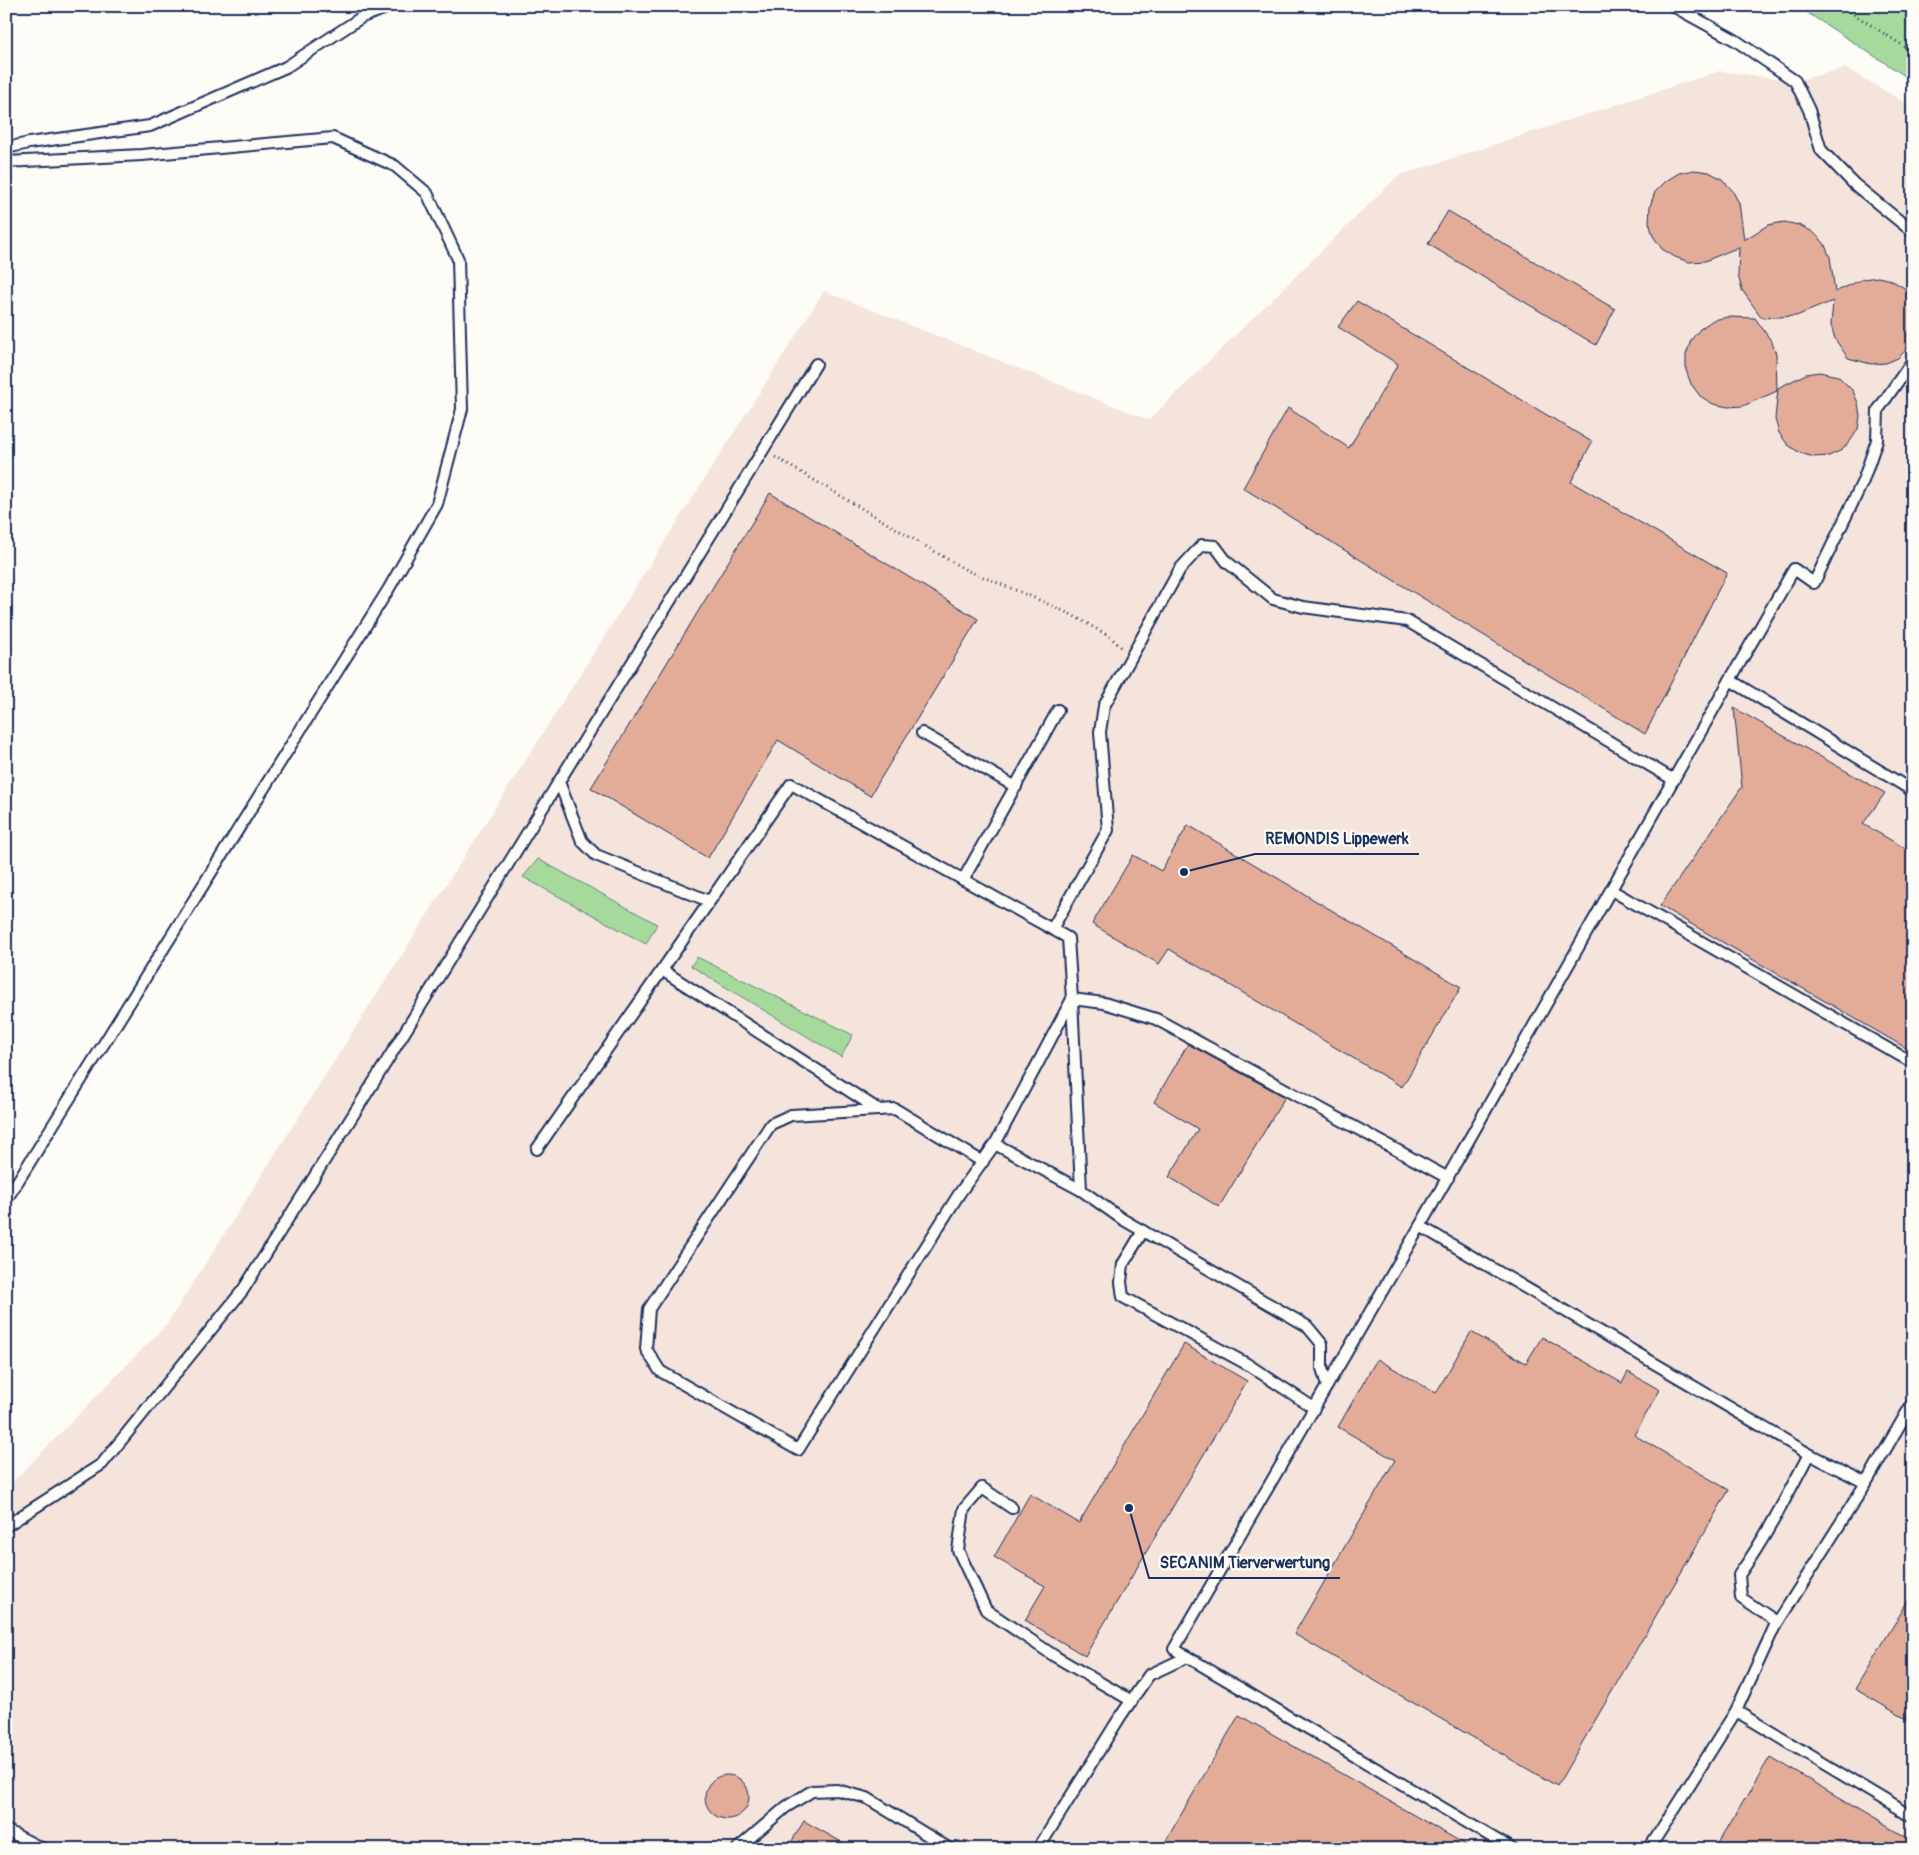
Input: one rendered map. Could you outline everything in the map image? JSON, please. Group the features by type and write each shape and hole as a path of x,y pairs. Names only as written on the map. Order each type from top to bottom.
{"lane":[{"path":"6,148 150,126 286,67 362,16 392,6"},
{"path":"1673,6 1735,40 1795,81 1809,110 1821,150 1854,184 1913,232"},
{"path":"6,162 142,154 333,138 395,166 427,193 458,259 462,409 437,504 388,590 6,1200"},
{"path":"1512,1849 1174,1649 1448,1178 1794,569 1814,583 1863,481 1877,440 1878,410 1913,360"},
{"path":"6,1526 102,1464 243,1290 377,1078 816,364"},
{"path":"1052,929 1108,830 1100,732 1104,706 1180,569 1202,545 1215,546 1227,562 1273,599 1303,607 1407,621 1674,780"},
{"path":"1730,680 1913,791"},
{"path":"963,880 1058,710"},
{"path":"922,733 1016,787"},
{"path":"559,782 582,841 596,855 710,901"},
{"path":"537,1149 791,784 1068,938 1081,1190"},
{"path":"1611,890 1913,1063"},
{"path":"662,970 879,1110"},
{"path":"1072,999 1104,1003 1156,1019 1448,1178"},
{"path":"983,1162 895,1109 791,1116 772,1124 649,1309 646,1349 660,1371 798,1450 959,1194 983,1162 995,1144 1072,999"},
{"path":"995,1144 1081,1190 1143,1231 1307,1326 1322,1344 1322,1368 1327,1386"},
{"path":"1420,1226 1809,1454 1866,1483"},
{"path":"1143,1231 1122,1264 1121,1282 1123,1297 1247,1364 1314,1408"},
{"path":"1774,1628 1866,1483 1913,1402"},
{"path":"1649,1849 1736,1711 1777,1622 1741,1598 1739,1575 1772,1525 1809,1454"},
{"path":"1012,1508 982,1488 964,1509 958,1550 986,1610 1056,1657 1132,1701"},
{"path":"1038,1849 1149,1675 1187,1656"},
{"path":"1736,1711 1913,1816"},
{"path":"737,1849 786,1807 812,1791 837,1790 867,1798 950,1849"},
{"path":"6,1830 43,1849"}],"path":[{"path":"1841,6 1913,52"},
{"path":"764,450 966,570 1062,610 1109,636 1131,657"}],"shaded area":[{"path":"1845,68 1913,107 1913,1849 6,1849 6,1489 167,1324 824,291 1149,420 1398,176 1720,71 1795,81"}],"green space":[{"path":"1797,6 1913,6 1913,81"},
{"path":"538,859 657,924 646,944 523,877"},
{"path":"697,957 853,1035 841,1057 691,966"}],"building":[{"path":"1694,170 1709,172 1722,179 1732,190 1739,203 1744,240 1768,225 1784,222 1799,225 1813,232 1824,243 1830,257 1835,292 1863,279 1878,277 1891,280 1903,287 1913,299 1913,341 1908,348 1898,358 1886,363 1871,364 1848,358 1835,339 1831,325 1833,301 1796,316 1762,318 1742,290 1738,275 1739,247 1705,261 1689,262 1675,257 1662,249 1653,236 1649,222 1650,206 1655,192 1666,181 1679,173"},
{"path":"1448,211 1615,309 1596,345 1428,244"},
{"path":"1357,301 1592,442 1571,482 1727,573 1645,734 1243,488 1288,408 1349,448 1398,364 1338,327"},
{"path":"1728,317 1755,318 1772,342 1776,354 1777,391 1743,406 1728,407 1713,404 1700,396 1691,384 1686,370 1686,355 1691,340 1700,329 1713,320"},
{"path":"1819,372 1838,376 1853,391 1858,403 1860,416 1858,429 1842,450 1829,456 1814,457 1800,453 1788,445 1779,433 1775,419 1778,388 1806,374"},
{"path":"770,493 978,619 870,796 778,740 708,858 591,788"},
{"path":"1734,708 1885,793 1863,824 1913,853 1913,1052 1660,906 1742,787"},
{"path":"1188,825 1461,987 1402,1087 1169,949 1159,964 1092,924 1133,855 1161,871"},
{"path":"1188,1044 1285,1097 1219,1207 1169,1177 1198,1129 1154,1102"},
{"path":"1471,1332 1526,1363 1542,1337 1622,1383 1628,1372 1660,1390 1634,1435 1729,1490 1557,1786 1294,1634 1395,1460 1338,1427 1377,1359 1436,1393"},
{"path":"1184,1344 1247,1381 1085,1656 1025,1620 1045,1586 994,1557 1030,1494 1079,1523"},
{"path":"1913,1593 1913,1723 1855,1689"},
{"path":"1239,1715 1473,1849 1161,1849"},
{"path":"1770,1757 1913,1841 1913,1849 1715,1849"},
{"path":"731,1775 743,1781 748,1788 748,1806 743,1813 736,1818 723,1819 715,1816 708,1809 705,1793 708,1785 715,1778"},
{"path":"804,1821 854,1849 787,1849"}],"place":[{"name":"REMONDIS Lippewerk","path":"1184,872"},
{"name":"SECANIM Tierverwertung","path":"1129,1508"}]}
